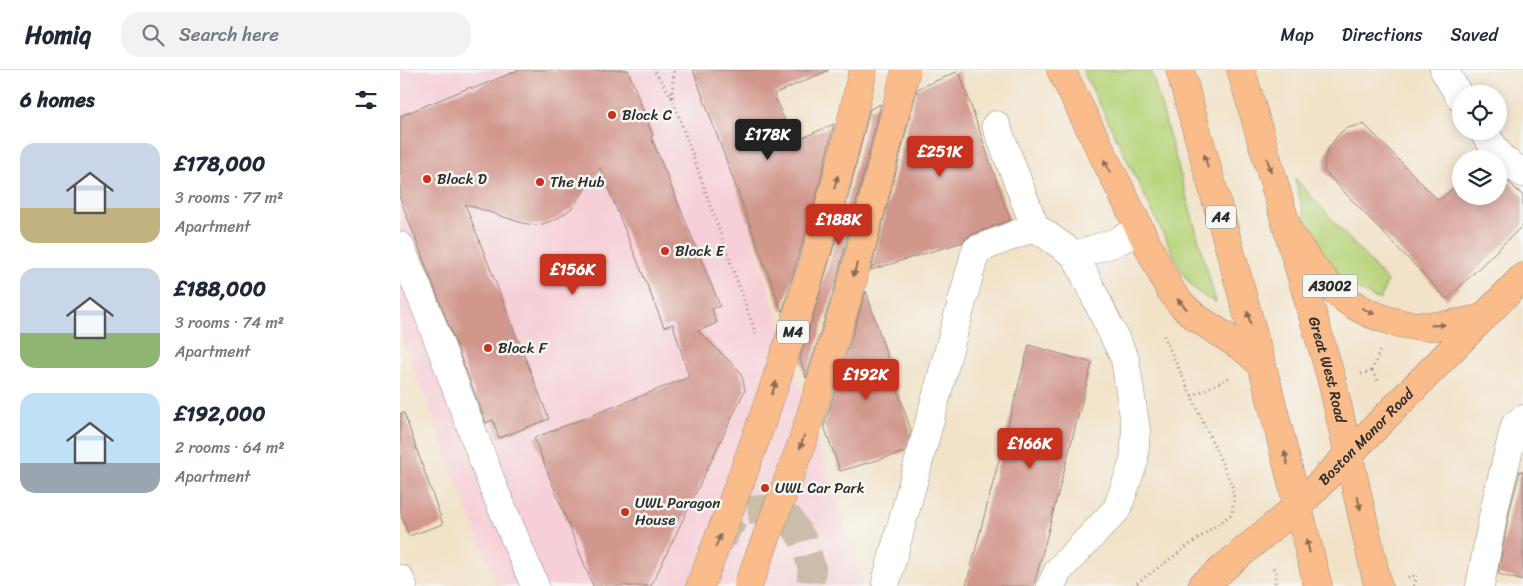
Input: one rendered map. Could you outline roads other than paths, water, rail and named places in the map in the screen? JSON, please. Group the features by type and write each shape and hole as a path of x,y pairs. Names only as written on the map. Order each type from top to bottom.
{"main road":[{"name":"M4","path":"700,586 729,513 782,365 831,201 851,127 863,70"},
{"name":"M4","path":"748,586 802,443 852,283 906,70"},
{"path":"1061,70 1138,230 1169,288 1180,303 1194,316 1243,348 1262,365"},
{"name":"A4","path":"1180,70 1262,365 1318,586"},
{"name":"Great West Road","path":"1241,70 1332,381 1378,586"},
{"name":"A3002","path":"1287,228 1307,261 1328,285 1353,304 1373,314 1393,322 1437,326 1483,318"},
{"name":"Boston Manor Road","path":"1202,586 1298,505 1523,277"}],"lane":[{"path":"1444,70 1453,85"},
{"path":"996,125 1035,227 1075,255 1125,359 1136,430 1134,461 1117,509 1058,571 1051,586"},
{"path":"1489,140 1502,159 1523,174"},
{"path":"886,582 976,250 1035,227"},
{"path":"1075,255 1114,243 1138,230"},
{"path":"400,246 430,317 494,489 535,586"},
{"path":"1480,586 1495,506 1508,452 1515,426 1523,419"},
{"path":"400,580 402,586"}],"tunnel":[{"path":"722,541 728,527 743,511 763,509 790,519 803,540 812,568 810,586"}],"place":[{"name":"Block C","path":"612,115"},
{"name":"Block D","path":"427,179"},
{"name":"The Hub","path":"540,182"},
{"name":"Block E","path":"665,251"},
{"name":"Block F","path":"488,348"},
{"name":"UWL Car Park","path":"765,488"},
{"name":"UWL Paragon House","path":"625,512"}]}
